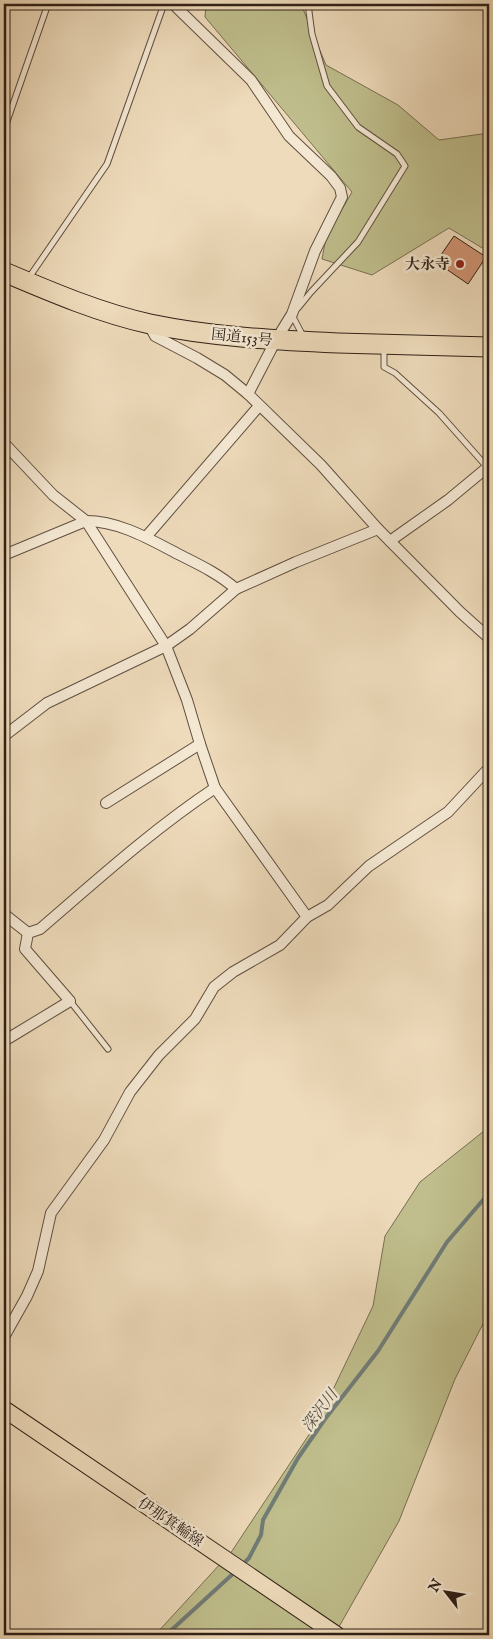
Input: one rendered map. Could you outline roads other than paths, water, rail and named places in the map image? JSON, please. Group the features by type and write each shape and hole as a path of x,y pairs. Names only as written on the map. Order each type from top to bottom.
{"highway":[{"name":"国道153号","path":"4,272 89,305 148,324 226,336 276,340 489,347"}],"main road":[{"name":"伊那箕輪線","path":"4,1409 336,1635"}],"street":[{"path":"173,4 251,80 289,136 331,176 340,188 342,197 315,251 292,314 248,394"},
{"path":"148,324 155,336 225,375 248,394 321,465 378,529 460,612 489,638"},
{"path":"146,537 259,406"},
{"path":"4,443 53,495 86,521 166,646 187,700 215,788 307,917"},
{"path":"390,541 448,500 488,467"},
{"path":"4,555 86,521 98,521 146,537 222,577 236,589"},
{"path":"4,736 48,703 166,646 190,629 236,589 296,562 378,529"},
{"path":"106,803 200,744"},
{"path":"4,1337 27,1296 38,1271 51,1213 104,1140 130,1092 159,1054 195,1019 214,987 232,972 280,945 307,917 328,905 369,866 448,812 489,768"},
{"path":"28,933 40,930 134,848 215,788"},
{"path":"4,914 28,933"},
{"path":"4,1041 70,1001 25,949 28,933"}],"lane":[{"path":"4,130 48,4"},
{"path":"27,282 107,164 164,4"},
{"path":"304,341 292,314 358,242 405,166 397,154 358,127 328,86 312,34 308,4"},
{"path":"384,344 384,367 395,373 439,413 488,467"},
{"path":"70,1001 108,1049"}],"waterway":[{"name":"深沢川","path":"241,1566 249,1558 261,1535 263,1520 298,1458 325,1419 378,1351 447,1242 489,1193"},
{"name":"深沢川","path":"166,1635 236,1571"}],"place":[{"name":"大永寺","path":"460,264"}]}
